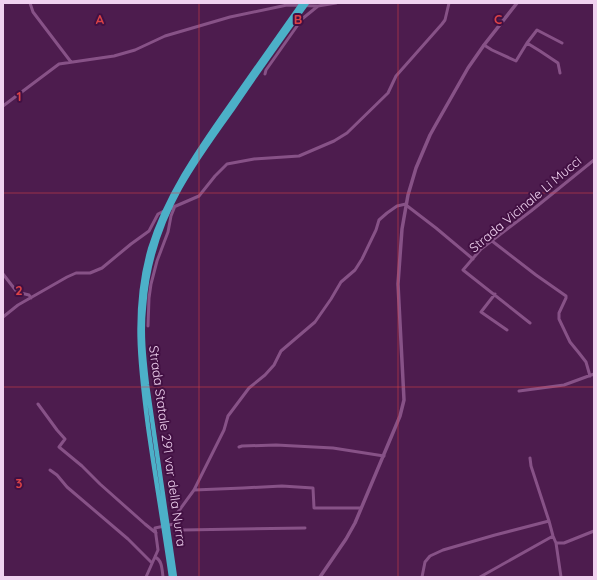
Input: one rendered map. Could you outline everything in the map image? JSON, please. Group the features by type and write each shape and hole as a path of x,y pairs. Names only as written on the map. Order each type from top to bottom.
{"highway":[{"name":"Strada Statale 291 var della Nurra","path":"172,205 176,187 196,154 302,3"},
{"name":"Strada Statale 291 var della Nurra","path":"171,577 155,477 139,346 140,304 150,250 166,213 205,148 307,3"},
{"name":"Strada Statale 291 var della Nurra","path":"166,213 153,253 148,277 144,307 143,333 147,385 175,577"}],"street":[{"path":"30,3 33,12 71,62"},
{"path":"3,106 59,64 114,56 135,50 165,36 202,24 289,4 316,6 336,3"},
{"path":"3,317 18,305 67,277 76,273 90,273 102,268 149,231 158,214 172,205 199,196 227,164 256,159 299,156 334,142 347,134 388,93 396,76 442,24 445,20 449,3"},
{"path":"320,577 355,523 400,416 404,400 398,284 402,229 408,195 416,168 430,135 468,68 517,3"},
{"path":"265,74 266,70 302,19 316,6"},
{"path":"484,45 516,61 527,43 538,30 562,43"},
{"path":"527,43 558,63 560,73"},
{"name":"Strada Vicinale Li Mucci","path":"530,323 463,270 481,250 531,212 594,160"},
{"path":"406,204 473,259"},
{"path":"174,524 178,512 194,490 224,430 228,416 249,388 265,375 274,365 282,352 315,322 341,282 354,270 362,259 376,230 379,220 397,206 406,204"},
{"path":"148,326 151,284 157,261 168,232 172,205"},
{"path":"492,241 566,296 559,313 559,319 570,342 586,362 592,375 564,385 519,391"},
{"path":"3,274 17,292 29,295 30,298"},
{"path":"495,294 481,312 507,330"},
{"path":"38,404 65,439 59,447 156,533"},
{"path":"239,447 276,444 333,448 384,456"},
{"path":"530,458 531,466 556,544 561,577"},
{"path":"50,470 57,475 67,487 128,539 152,563"},
{"path":"194,490 282,486 313,488 314,508 361,508"},
{"path":"422,577 425,562 430,556 443,550 549,521"},
{"path":"146,577 158,550 155,528 174,524"},
{"path":"174,524 182,530 305,528"},
{"path":"556,544 564,543 594,531"},
{"path":"480,577 553,536"},
{"path":"155,557 161,562 163,577"}]}
